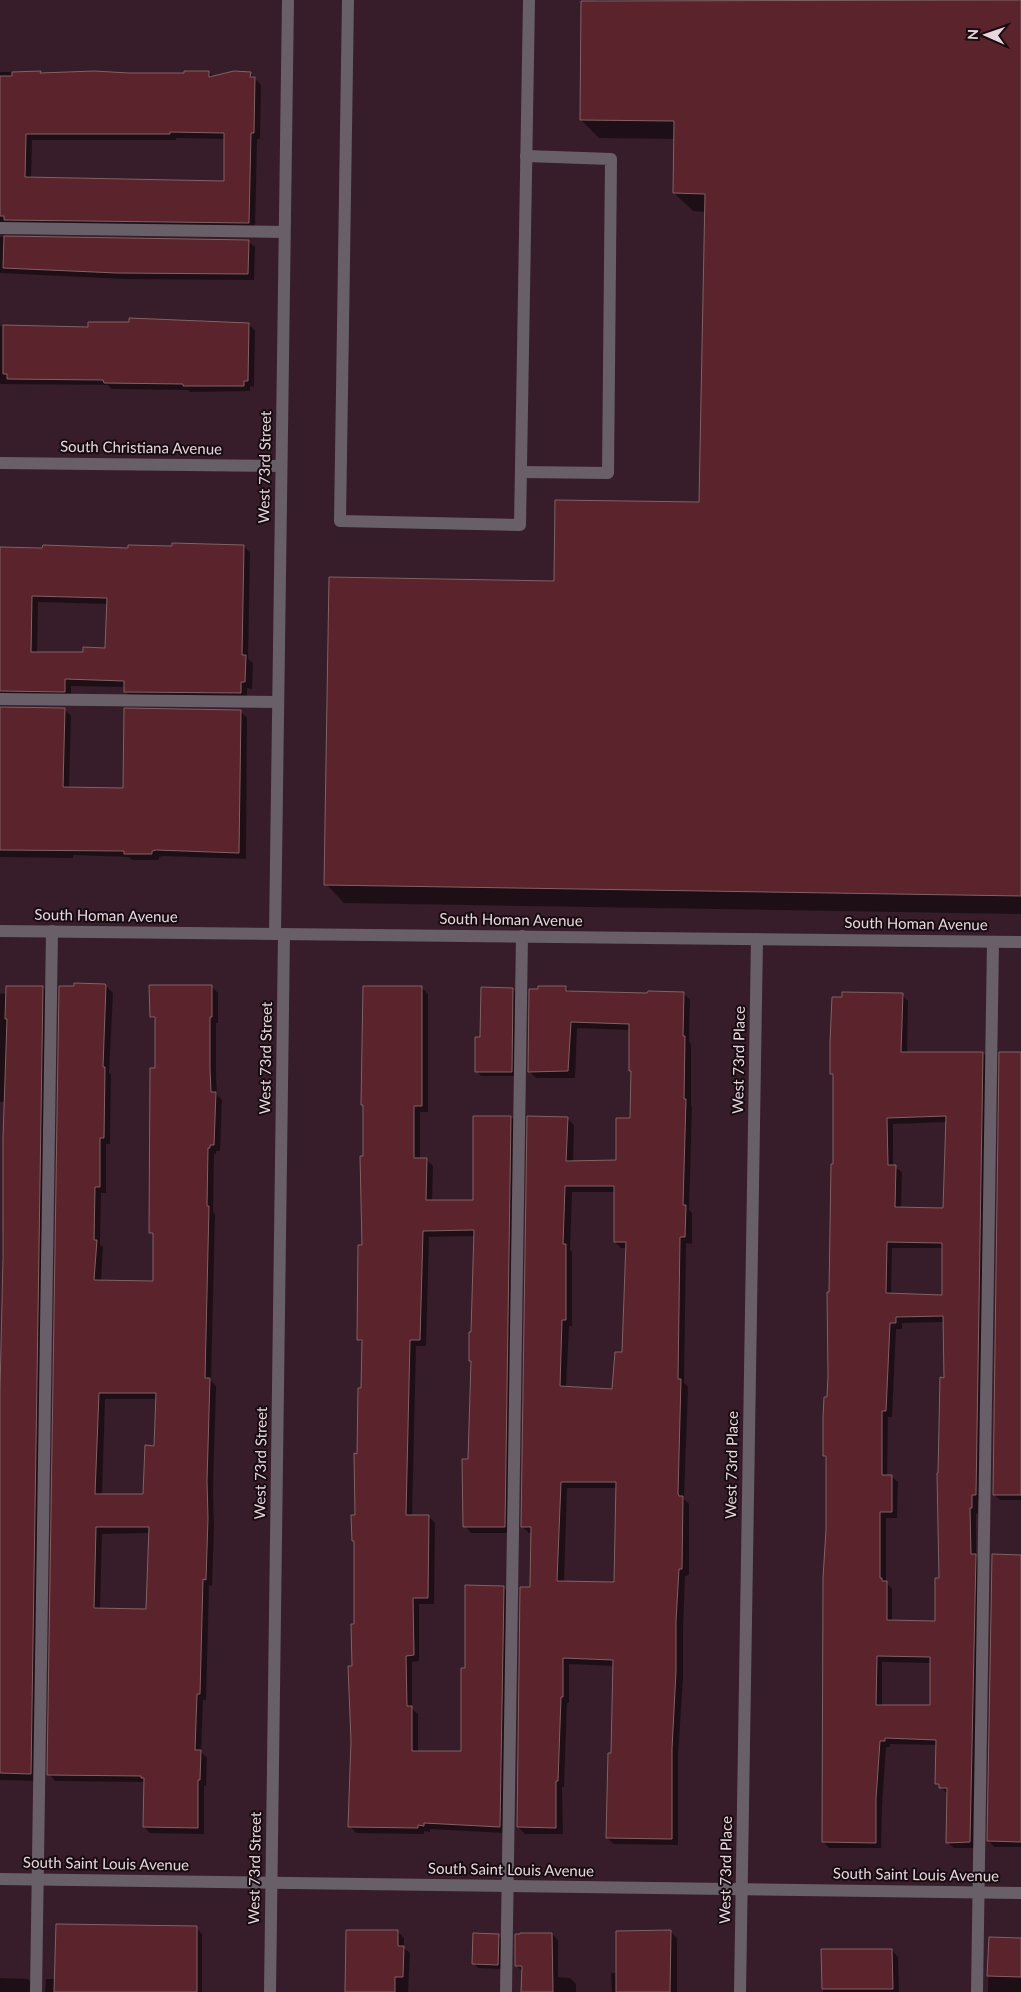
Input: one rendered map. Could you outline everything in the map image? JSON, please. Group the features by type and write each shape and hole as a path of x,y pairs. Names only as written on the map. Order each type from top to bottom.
{"street":[{"name":"West 73rd Street","path":"270,1992 280,934 278,702 288,0"},
{"path":"348,0 340,521 520,525 529,0"},
{"path":"521,472 608,473 611,159 526,156"},
{"path":"0,228 284,232"},
{"name":"South Christiana Avenue","path":"0,463 281,466"},
{"path":"0,699 278,702"},
{"name":"South Homan Avenue","path":"0,931 1021,942"},
{"path":"36,1992 52,931"},
{"path":"506,1992 522,936"},
{"name":"West 73rd Place","path":"740,1992 757,939"},
{"path":"977,1992 992,942"},
{"name":"South Saint Louis Avenue","path":"0,1879 1021,1893"}],"building":[{"path":"1021,0 1021,896 324,885 329,577 554,581 555,500 699,502 705,194 673,193 674,121 580,120 581,1"},
{"path":"184,71 209,71 209,77 234,71 251,72 250,77 255,77 254,133 251,133 249,223 4,220 4,216 0,216 0,76 12,76 12,72 184,73","holes":["224,133 224,181 25,177 26,134"]},
{"path":"4,236 249,240 248,274 117,273 3,268"},
{"path":"129,318 249,323 248,381 244,381 244,386 183,386 183,384 104,383 103,380 7,379 7,374 3,374 3,325 88,327 88,322 129,322"},
{"path":"172,543 244,545 242,655 246,655 245,682 241,682 241,693 124,692 124,681 65,679 65,692 0,691 0,547 42,548 43,545 128,548 128,545 172,546","holes":["32,596 107,598 105,648 83,647 83,652 31,652"]},
{"path":"0,707 65,708 63,787 123,788 124,708 241,710 239,853 156,850 152,851 152,854 124,854 124,851 0,850"},
{"path":"74,983 106,985 103,1067 105,1067 104,1138 100,1138 100,1187 95,1187 94,1240 97,1240 94,1280 153,1281 153,1233 149,1233 150,1068 155,1068 155,1017 150,1017 149,985 212,985 210,1069 211,1092 216,1092 214,1145 210,1145 210,1148 208,1148 207,1206 209,1206 205,1378 210,1378 207,1481 208,1518 206,1580 203,1579 200,1694 197,1694 195,1750 201,1750 200,1780 198,1780 198,1828 143,1827 144,1778 141,1778 141,1776 47,1775 59,986 74,986","holes":["99,1393 156,1393 154,1446 145,1445 143,1494 95,1494","96,1527 149,1527 146,1609 94,1608"]},
{"path":"6,986 43,986 31,1774 0,1773 0,1390"},
{"path":"363,986 422,986 422,1106 414,1106 414,1158 427,1158 426,1200 473,1200 473,1116 511,1116 505,1527 463,1527 462,1459 468,1459 471,1361 469,1361 469,1332 471,1332 474,1230 423,1231 420,1340 410,1340 406,1515 429,1515 428,1598 413,1598 414,1655 406,1656 407,1706 412,1706 412,1751 461,1751 461,1668 465,1668 465,1585 504,1586 500,1827 424,1823 424,1826 418,1825 418,1828 348,1827 351,1741 348,1666 352,1666 351,1624 354,1624 354,1541 352,1541 351,1515 355,1515 354,1453 357,1454 358,1388 361,1388 362,1340 357,1340 358,1245 362,1245 360,1156 363,1156 363,1105 361,1105"},
{"path":"538,986 566,986 566,991 684,992 684,1099 686,1099 683,1205 686,1205 685,1237 680,1237 678,1379 681,1379 678,1493 679,1496 683,1496 682,1569 679,1569 676,1621 676,1671 672,1749 672,1839 606,1838 608,1753 611,1753 613,1660 563,1658 563,1697 561,1697 558,1781 556,1781 556,1828 517,1827 520,1587 530,1587 531,1527 521,1527 527,1116 568,1117 566,1161 616,1160 616,1118 630,1118 629,1024 571,1022 568,1071 528,1072 529,989 538,989","holes":["565,1186 614,1186 614,1242 626,1242 622,1352 615,1352 612,1389 560,1386 562,1320 566,1320 566,1244 563,1244","561,1482 616,1482 614,1582 557,1581"]},
{"path":"481,987 513,988 512,1072 475,1072 475,1037 480,1037"},
{"path":"842,992 903,993 901,1052 983,1052 976,1495 972,1495 972,1508 970,1508 971,1554 976,1554 970,1842 946,1843 947,1788 939,1788 939,1784 935,1784 936,1740 885,1738 885,1741 880,1741 876,1799 876,1843 822,1842 823,1578 826,1530 826,1456 823,1456 823,1418 828,1376 827,1292 829,1292 831,1164 833,1164 833,1074 830,1074 830,1042 832,997 842,997","holes":["946,1116 943,1208 895,1207 896,1165 888,1165 887,1118","887,1242 942,1243 942,1295 886,1293","943,1316 944,1378 940,1377 937,1473 939,1578 935,1578 935,1621 887,1620 887,1581 882,1581 882,1578 880,1578 880,1512 892,1512 892,1475 882,1475 882,1411 886,1411 890,1323 896,1323 896,1317","877,1656 930,1657 930,1705 876,1705"]},
{"path":"999,1052 1021,1052 1021,1495 993,1495"},
{"path":"992,1554 1021,1555 1021,1842 987,1841"},
{"path":"56,1924 197,1926 197,1992 54,1992"},
{"path":"346,1930 398,1930 398,1946 404,1946 403,1977 395,1977 395,1992 345,1992"},
{"path":"671,1930 670,1992 616,1992 616,1931"},
{"path":"473,1933 499,1934 498,1965 472,1964"},
{"path":"552,1933 553,1992 521,1992 522,1966 515,1966 515,1934"},
{"path":"989,1937 1021,1938 1021,1977 987,1976"},
{"path":"821,1949 892,1949 893,1989 822,1989"}]}
